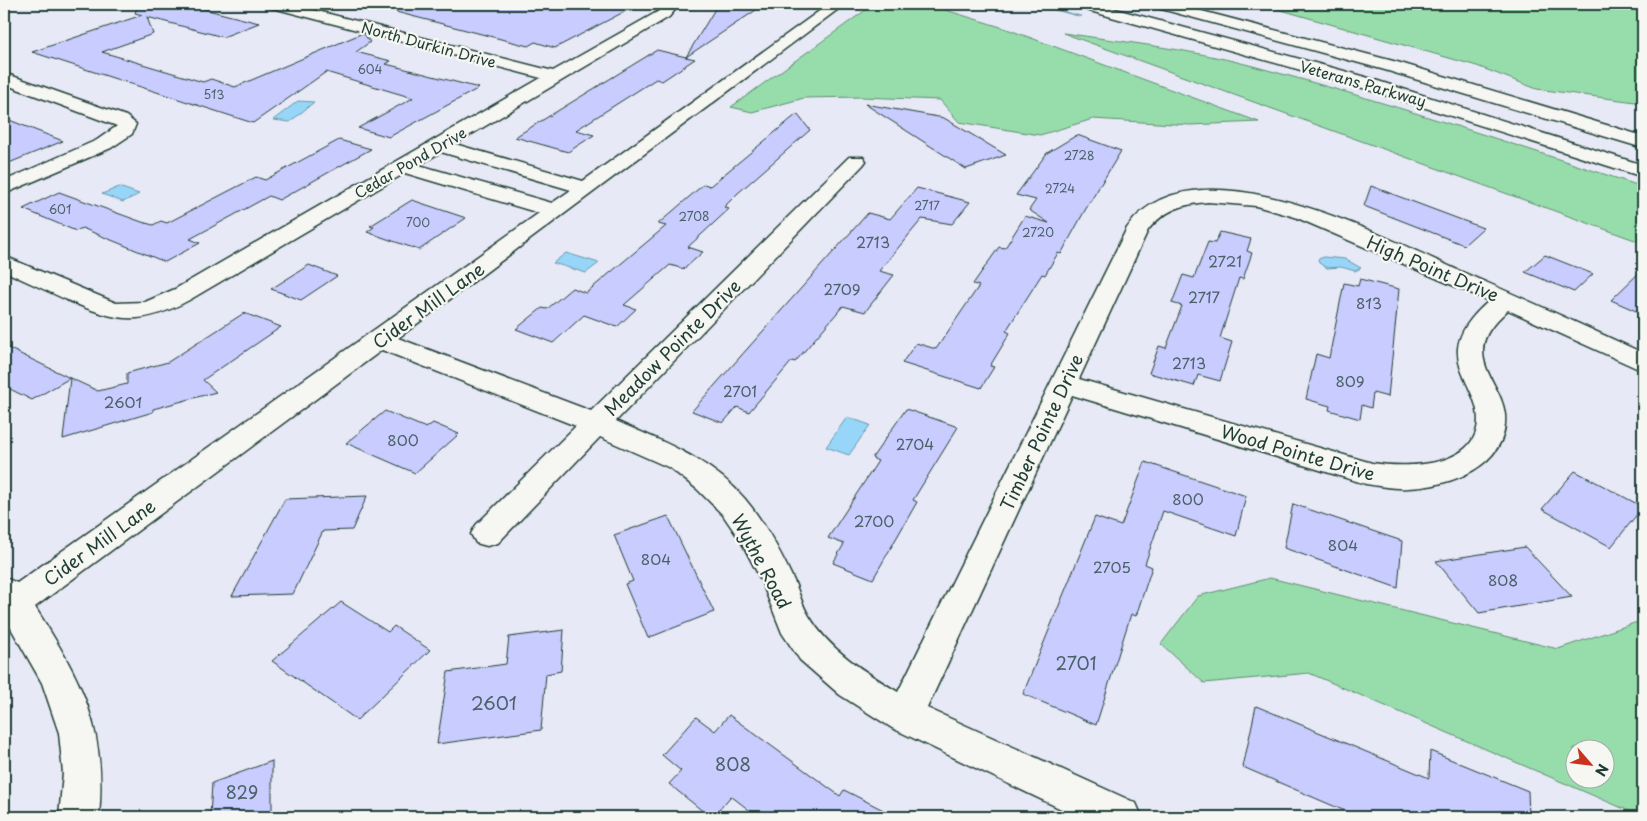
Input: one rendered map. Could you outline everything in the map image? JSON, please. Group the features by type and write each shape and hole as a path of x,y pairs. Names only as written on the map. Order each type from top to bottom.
{"main road":[{"name":"North Durkin Drive","path":"274,4 555,77"},
{"name":"Cedar Pond Drive","path":"4,263 111,310 141,315 183,294 664,14 673,4"},
{"name":"Cider Mill Lane","path":"9,597 379,340 838,4"},
{"name":"Veterans Parkway","path":"1081,4 1353,79 1643,170"},
{"path":"1129,4 1285,37"},
{"name":"Veterans Parkway","path":"1159,4 1285,37 1494,96 1643,142"},
{"path":"4,78 120,120 132,129 104,144 4,188"},
{"path":"438,145 586,188"},
{"name":"Meadow Pointe Drive","path":"487,534 856,161"},
{"path":"402,166 555,212"},
{"name":"High Point Drive","path":"1216,196 1257,200 1312,217 1505,299 1643,363"},
{"name":"Timber Pointe Drive","path":"906,716 1064,382 1144,219 1153,210 1170,203 1216,196"},
{"name":"Wood Pointe Drive","path":"1064,382 1366,473 1394,478 1416,477 1444,471 1468,461 1483,450 1493,429 1486,396 1476,375 1471,356 1472,341 1480,325 1505,299"},
{"name":"Wythe Road","path":"379,340 596,424 680,461 708,481 734,507 754,536 776,580 794,623 812,649 853,684 906,716 1122,817"},
{"path":"9,597 58,675 70,703 79,736 82,769 79,817"}],"green space":[{"path":"874,4 926,4 1004,28 1259,122 1190,125 1093,119 1040,135 959,122 940,100 861,97 804,98 752,112 731,107"},
{"path":"1260,4 1643,4 1643,103 1537,89 1477,66"},
{"path":"1063,33 1180,50 1249,65 1398,108 1643,187 1643,243"},
{"path":"1270,578 1558,649 1643,620 1643,817 1576,788 1614,788 1614,738 1564,738 1564,783 1309,673 1204,683 1161,644 1198,596"}],"water":[{"path":"298,101 314,102 290,122 273,120"},
{"path":"119,187 139,194 123,202 102,194"},
{"path":"566,253 599,263 586,273 553,263"},
{"path":"1324,257 1345,259 1361,268 1355,271 1341,267 1327,268 1319,263 1318,259"},
{"path":"847,417 870,425 849,455 826,447"}],"building":[{"path":"138,4 184,4 259,23 223,37 147,17 153,34 102,52 203,82 211,79 235,87 363,33 370,42 356,52 391,61 386,64 479,88 389,137 358,128 413,98 326,72 253,123 32,52 142,15 135,13"},
{"path":"397,4 639,4 555,48 535,42 528,46 396,12"},
{"path":"718,4 765,4 686,57"},
{"path":"657,50 695,59 662,81 656,79 576,130 594,135 568,152 515,137"},
{"path":"865,104 944,118 1006,155 966,169"},
{"path":"797,114 810,130 738,193 724,207 729,209 688,247 703,252 684,269 670,265 624,305 636,309 617,327 584,315 553,343 516,329 542,308 547,309 572,288 586,293 666,226 658,224 704,184 710,186"},
{"path":"4,118 63,141 4,165"},
{"path":"1077,135 1121,151 1061,254 1058,253 1045,275 1042,274 1006,331 1010,333 990,366 994,367 981,388 902,363 916,343 936,349 979,286 973,284 999,247 1005,248 1025,216 1049,223 1029,210 1036,200 1016,195 1047,153"},
{"path":"339,140 371,149 279,200 269,196 190,239 200,243 165,262 82,228 76,231 23,209 59,192 142,222 153,225 161,221 167,223 256,177 265,180"},
{"path":"1371,186 1483,228 1464,245 1364,206"},
{"path":"917,188 970,202 952,224 922,219 879,271 894,275 865,312 843,306 795,362 792,361 749,412 737,407 723,423 692,411 868,213 890,219"},
{"path":"412,200 466,218 419,250 367,232 374,227 370,226"},
{"path":"1220,232 1251,239 1247,251 1252,253 1243,279 1239,278 1220,338 1232,342 1220,381 1198,375 1194,386 1149,373 1159,346 1166,348 1182,306 1172,303 1183,275 1194,278 1208,242 1215,243"},
{"path":"1545,255 1593,274 1574,292 1525,272"},
{"path":"309,265 337,276 301,300 271,289"},
{"path":"1643,269 1643,314 1611,300"},
{"path":"1360,279 1399,289 1388,397 1373,393 1371,408 1362,405 1360,419 1329,410 1330,406 1306,399 1316,354 1329,358 1344,283 1358,286"},
{"path":"244,313 281,327 203,380 216,392 153,409 153,412 63,439 70,378 98,391 127,384 127,373 168,362"},
{"path":"4,346 70,378 32,400 4,386"},
{"path":"906,409 958,427 913,500 917,502 873,579 833,563 844,544 828,538 878,461 872,458"},
{"path":"385,411 426,428 433,423 459,434 415,473 346,443"},
{"path":"1145,462 1246,496 1236,536 1163,511 1145,564 1152,567 1136,616 1131,614 1096,725 1023,694 1095,517 1121,526"},
{"path":"1575,471 1643,507 1611,547 1542,509"},
{"path":"367,496 352,530 323,531 293,594 232,596 285,499"},
{"path":"1293,504 1402,541 1398,588 1284,548"},
{"path":"668,516 714,612 648,638 625,584 633,581 614,535"},
{"path":"1525,547 1572,597 1479,613 1436,561"},
{"path":"341,602 388,632 394,626 430,650 357,720 272,661"},
{"path":"564,630 561,671 546,674 541,730 437,744 448,672 506,664 509,637"},
{"path":"1256,706 1429,778 1430,751 1528,791 1529,817 1359,817 1243,767"},
{"path":"729,715 840,796 844,790 897,817 758,817 731,796 713,817 710,817 669,784 681,771 662,755 696,717 715,731"},
{"path":"272,761 272,817 210,817 212,783"}],"waterway":[{"path":"1033,4 1080,16"}]}
